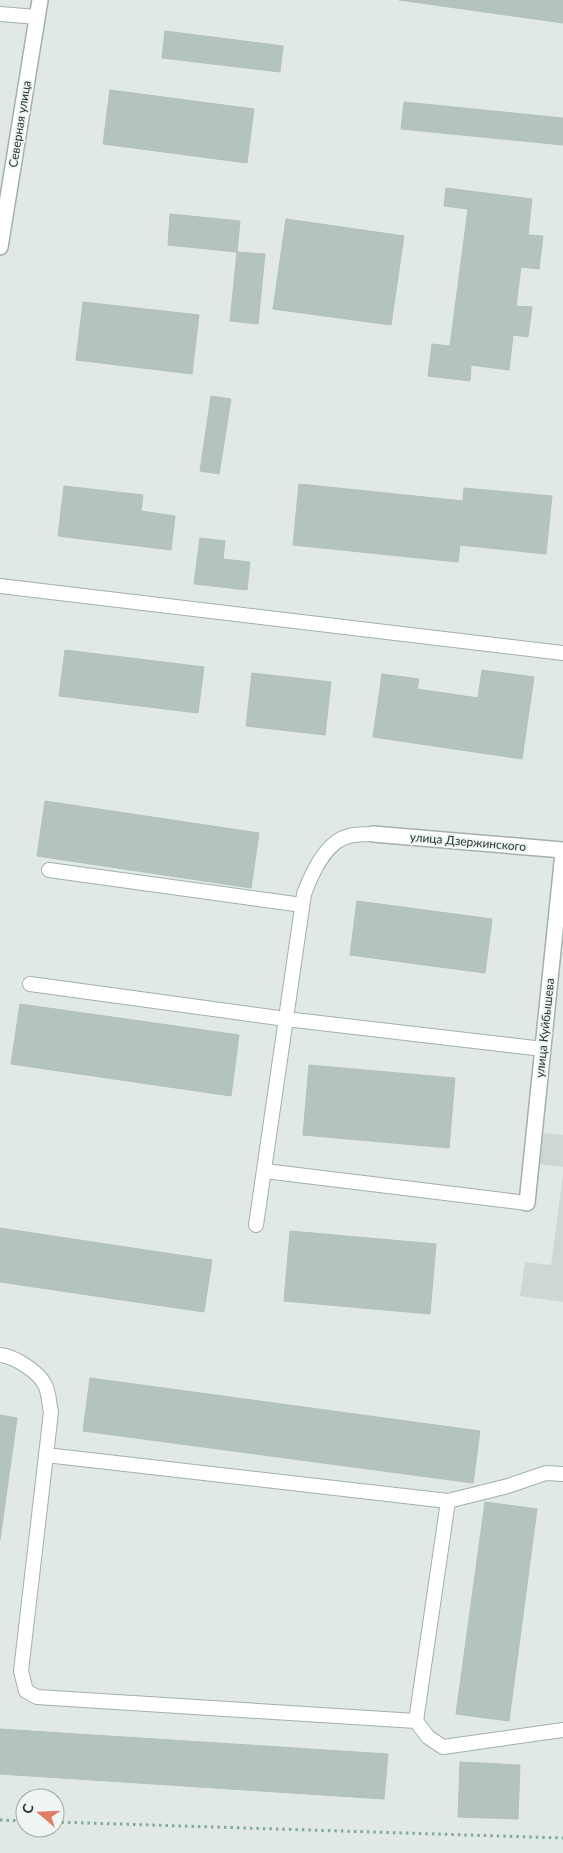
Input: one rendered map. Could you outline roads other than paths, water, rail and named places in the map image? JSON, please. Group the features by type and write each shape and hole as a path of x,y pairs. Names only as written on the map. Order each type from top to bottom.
{"street":[{"name":"Северная улица","path":"0,247 40,0"},
{"name":"улица Дзержинского","path":"372,834 563,851"},
{"name":"улица Куйбышева","path":"527,1203 563,851"}],"lane":[{"path":"0,14 37,17"},
{"path":"0,586 563,653"},
{"path":"256,1225 304,894 315,865 332,846 347,836 372,834"},
{"path":"49,870 302,905"},
{"path":"30,984 286,1019 542,1049"},
{"path":"265,1171 527,1203"},
{"path":"0,1355 10,1356 24,1364 45,1384 51,1412 21,1671 26,1691 37,1696 416,1721"},
{"path":"46,1454 448,1501 499,1488 546,1473 563,1474"},
{"path":"448,1501 416,1721 428,1737 443,1747 563,1730"}]}
